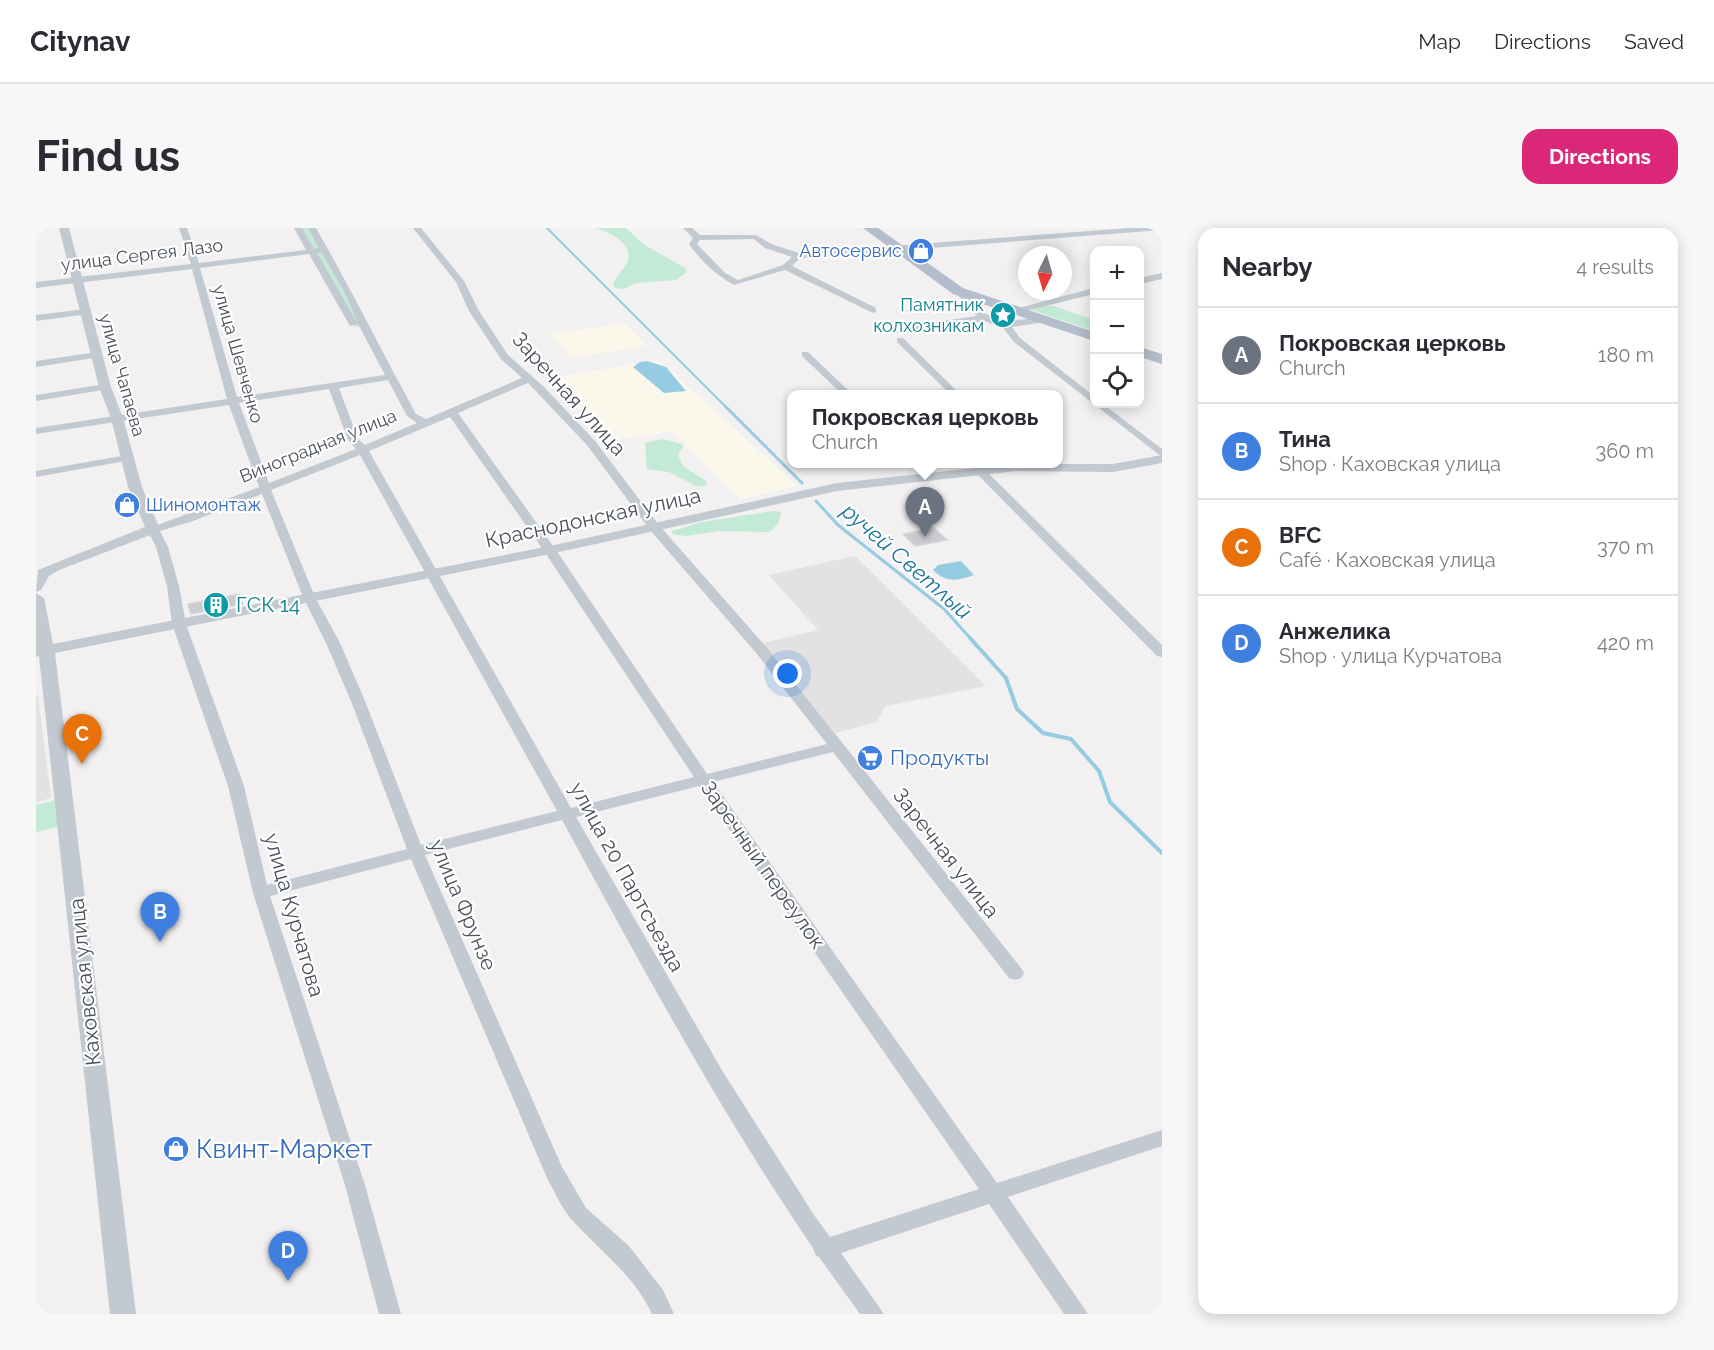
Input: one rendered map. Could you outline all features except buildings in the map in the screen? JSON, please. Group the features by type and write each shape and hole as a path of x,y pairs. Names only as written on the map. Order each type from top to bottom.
{"main road":[{"path":"869,228 958,291 1013,319"},
{"path":"984,316 990,310 1013,319 1041,320 1090,335"},
{"path":"1144,353 1162,359"}],"street":[{"path":"36,229 41,228"},
{"name":"улица Чапаева","path":"64,228 75,280 105,387 117,418 127,458 153,529"},
{"name":"улица Шевченко","path":"183,228 233,400 266,488"},
{"path":"298,228 354,326 364,328"},
{"path":"312,228 350,295 364,328 412,416 426,424"},
{"name":"Заречная улица","path":"417,228 460,281 474,310 504,357 527,380 540,389 591,443 654,527 762,651 1015,973"},
{"path":"687,228 698,238 756,237 768,246 798,256 1162,228"},
{"path":"1079,228 1093,235"},
{"path":"698,238 693,244 696,248 722,274 737,283 786,267 798,256"},
{"name":"улица Сергея Лазо","path":"36,285 323,250"},
{"path":"786,267 873,310"},
{"path":"1144,280 1162,276"},
{"path":"958,291 984,316"},
{"path":"1090,293 1013,319 1017,340 1090,397"},
{"path":"36,318 85,312"},
{"path":"892,331 984,316"},
{"path":"900,340 951,390"},
{"path":"805,354 843,390"},
{"path":"36,364 97,355"},
{"path":"36,431 390,377"},
{"name":"Виноградная улица","path":"36,587 43,573 54,567 153,529 180,522 363,450 527,380"},
{"name":"улица 20 Партсъезда","path":"333,386 354,441 363,450 435,573 689,1036 824,1249 873,1314"},
{"path":"36,398 105,387"},
{"path":"1104,408 1162,454"},
{"name":"Заречный переулок","path":"453,413 550,550 703,780 789,899 1077,1314"},
{"path":"406,431 411,426 412,416"},
{"path":"36,474 127,458"},
{"name":"Краснодонская улица","path":"1063,467 1095,469 1162,459"},
{"path":"919,468 927,477"},
{"name":"Краснодонская улица","path":"41,651 550,550 837,487 1004,468"},
{"path":"980,471 1162,653"},
{"name":"улица Фрунзе","path":"266,488 309,597 333,643 358,701 416,852 562,1187 579,1214 622,1253 655,1297 663,1314"},
{"name":"улица Курчатова","path":"153,529 162,547 173,586 179,624 236,786 261,893 355,1185 390,1314"},
{"name":"Каховская улица","path":"36,598 41,651 65,798 123,1314"},
{"path":"261,893 838,746"},
{"path":"824,1249 993,1196 1162,1138"}],"shaded area":[{"path":"625,323 648,346 571,358 550,334"},
{"path":"659,360 798,486 740,499 673,432 610,441 550,378"},
{"path":"855,556 986,686 885,706 877,722 835,733 763,643 818,630 769,575"},
{"path":"38,695 51,798 36,802 36,696"}],"green space":[{"path":"298,228 312,228 364,328 354,326"},
{"path":"596,228 626,228 643,244 685,268 687,272 676,280 636,283 623,289 616,288 613,286 614,282 628,260 627,248 613,235"},
{"path":"1054,306 1090,319 1090,330 1032,310 1033,307"},
{"path":"662,439 682,444 678,455 683,466 706,481 707,485 698,487 669,472 647,469 645,443"},
{"path":"774,511 781,512 780,518 769,532 720,531 686,536 672,534 672,531 702,522"},
{"path":"65,798 68,824 36,832 36,805"}],"water":[{"path":"647,361 666,367 686,391 664,393 633,367 640,362"},
{"path":"961,561 974,575 952,580 933,570 938,565"}],"waterway":[{"name":"ручей Светлый","path":"547,228 802,483"},
{"name":"ручей Светлый","path":"816,501 838,525 944,609 971,639"},
{"name":"ручей Светлый","path":"970,638 1006,678 1017,709 1043,733 1071,739 1099,771 1110,802 1162,853"}],"place":[{"name":"Автосервис","path":"921,251"},
{"name":"Памятник колхозникам","path":"1003,315"},
{"name":"Шиномонтаж","path":"127,505"},
{"name":"Покровская церковь","path":"925,537"},
{"name":"ГСК 14","path":"216,605"},
{"name":"Продукты","path":"870,758"},
{"name":"BFC","path":"82,764"},
{"name":"Тина","path":"160,942"},
{"name":"Квинт-Маркет","path":"176,1149"},
{"name":"Анжелика","path":"288,1281"}]}
